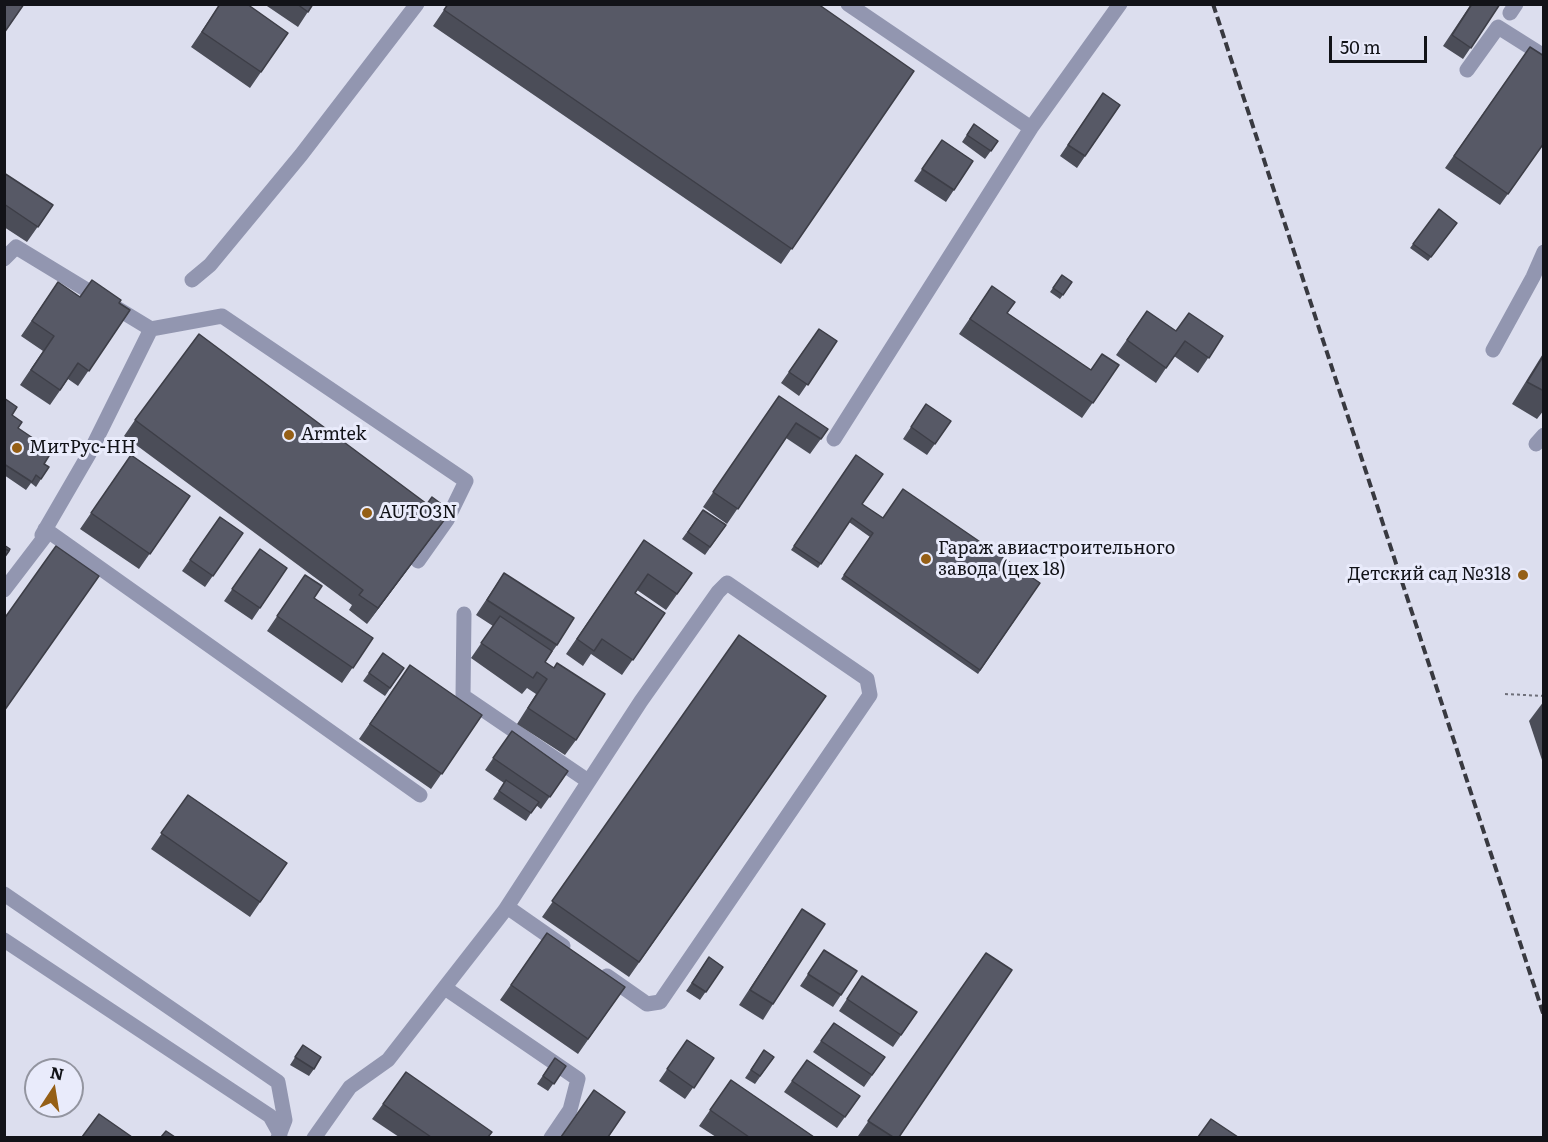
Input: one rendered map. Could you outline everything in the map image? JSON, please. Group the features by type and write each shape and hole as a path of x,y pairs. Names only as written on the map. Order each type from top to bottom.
{"lane":[{"path":"192,280 210,265 301,155 417,4"},
{"path":"848,4 1031,128"},
{"path":"834,439 1031,128 1120,4"},
{"path":"1467,70 1498,27 1544,56"},
{"path":"4,259 16,247 151,329 222,316 466,481 447,520 418,561"},
{"path":"1493,350 1538,280 1544,252"},
{"path":"4,590 43,539 45,530 89,454 151,329"},
{"path":"45,530 420,795"},
{"path":"314,1137 350,1087 388,1060 505,910 667,663 727,583 867,679 870,695 660,1002 647,1004 598,970"},
{"path":"464,614 463,696 588,781"},
{"path":"4,894 278,1082 285,1120 279,1136"},
{"path":"505,910 510,909 579,957"},
{"path":"4,940 270,1116 279,1136"},
{"path":"445,988 578,1079 570,1110 551,1137"}],"path":[{"path":"1505,694 1544,696"}],"building":[{"path":"4,4 24,4 4,33"},
{"path":"220,4 247,4 288,33 261,72 202,32"},
{"path":"297,4 313,4 308,12"},
{"path":"448,4 818,4 914,71 792,249 444,10"},
{"path":"1472,4 1500,4 1471,48 1452,35"},
{"path":"1530,47 1544,56 1544,143 1508,194 1454,156"},
{"path":"1103,93 1120,105 1085,156 1068,145"},
{"path":"974,124 998,141 991,151 967,135"},
{"path":"942,140 973,161 954,190 922,169"},
{"path":"4,173 53,205 38,227 4,204"},
{"path":"1439,209 1457,223 1431,257 1413,244"},
{"path":"1062,275 1072,282 1063,295 1053,288"},
{"path":"92,280 121,300 119,303 130,310 89,371 78,363 60,390 31,370 54,336 32,321 58,282 80,297"},
{"path":"992,286 1015,302 1007,313 1091,370 1102,354 1119,365 1093,403 970,319"},
{"path":"1147,311 1176,331 1189,313 1223,336 1209,358 1185,341 1166,368 1127,340"},
{"path":"819,329 837,341 808,385 789,372"},
{"path":"199,334 427,504 432,497 451,511 378,608 359,595 363,590 135,420"},
{"path":"1544,355 1544,391 1527,382"},
{"path":"779,396 828,429 821,439 796,423 738,509 713,492"},
{"name":"МитРус-НН","path":"4,398 17,407 12,415 22,422 18,428 52,451 44,464 49,467 41,479 36,475 32,482 4,464"},
{"path":"926,404 951,421 935,444 911,427"},
{"path":"131,455 190,496 150,554 91,513"},
{"name":"Гараж авиастроительного завода (цех 18)","path":"856,455 883,474 862,504 883,518 903,489 1040,583 980,670 844,575 873,533 852,518 821,564 794,546"},
{"path":"703,510 726,525 710,547 688,532"},
{"path":"220,517 243,533 213,576 190,560"},
{"path":"644,540 692,573 677,594 648,574 635,593 665,613 633,660 602,639 594,651 577,639"},
{"path":"56,546 99,576 4,711 4,619"},
{"path":"4,548 9,551 4,558"},
{"path":"260,549 287,568 260,608 232,589"},
{"path":"504,573 574,618 557,645 487,600"},
{"path":"305,575 322,586 314,598 373,638 353,668 277,616"},
{"path":"500,616 552,651 545,662 554,668 557,663 605,694 576,740 528,708 547,679 537,672 533,678 481,643"},
{"path":"739,635 826,696 639,962 552,901"},
{"path":"383,653 404,668 390,688 369,673"},
{"path":"410,665 482,715 442,774 370,724"},
{"path":"512,731 568,771 550,797 493,758"},
{"path":"506,780 539,802 531,813 499,791"},
{"path":"188,795 287,863 260,902 161,833"},
{"path":"802,909 825,924 773,1004 750,990"},
{"path":"547,933 625,987 588,1039 511,985"},
{"path":"824,950 857,971 841,995 808,974"},
{"path":"986,953 1012,970 899,1137 893,1137 868,1121"},
{"path":"709,957 723,967 706,992 692,983"},
{"path":"862,976 917,1012 901,1035 847,999"},
{"path":"834,1023 885,1057 872,1075 821,1041"},
{"path":"687,1040 714,1058 694,1088 667,1069"},
{"path":"303,1045 321,1057 314,1069 295,1057"},
{"path":"764,1050 774,1057 760,1076 751,1070"},
{"path":"555,1058 566,1066 554,1084 543,1076"},
{"path":"807,1060 860,1096 845,1117 792,1081"},
{"path":"406,1072 492,1132 488,1137 431,1137 383,1104"},
{"path":"731,1080 814,1137 749,1137 710,1110"},
{"path":"594,1090 625,1112 608,1137 561,1137"},
{"path":"99,1114 132,1137 82,1137"},
{"path":"1211,1119 1238,1137 1198,1137"},
{"path":"166,1131 175,1137 161,1137"}],"railway":[{"path":"1213,4 1544,1016"}],"place":[{"name":"Armtek","path":"289,435"},
{"name":"МитРус-НН","path":"17,448"},
{"name":"AUTO3N","path":"367,513"},
{"name":"Гараж авиастроительного завода (цех 18)","path":"926,559"},
{"name":"Детский сад №318","path":"1523,575"}]}
